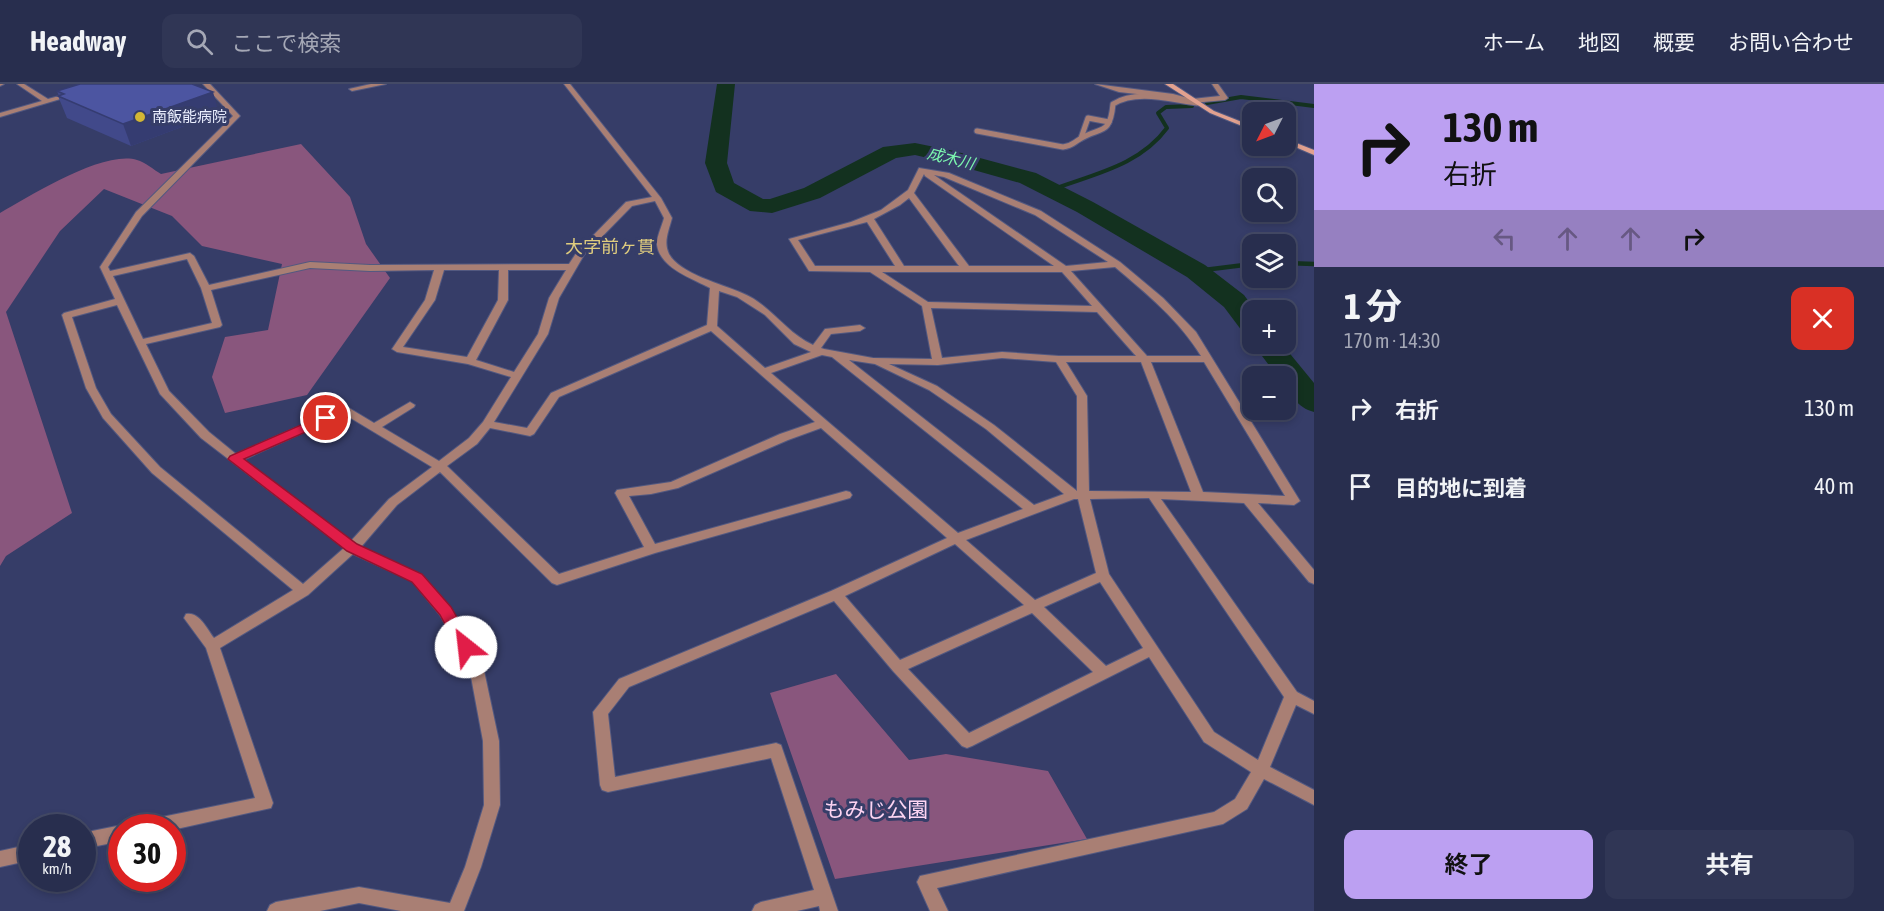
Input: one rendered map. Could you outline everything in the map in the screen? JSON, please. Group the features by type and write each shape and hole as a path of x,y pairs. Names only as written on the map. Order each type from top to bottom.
{"main road":[{"path":"1168,84 1195,102 1242,123"},
{"path":"1296,145 1314,153"}],"street":[{"path":"20,84 46,102"},
{"path":"206,84 237,116 139,214 104,267 164,392 205,435 352,548 417,578 445,611 476,666 490,741 492,806 473,867 455,911"},
{"path":"352,89 383,84"},
{"path":"567,84 657,198 668,218 661,244 666,257 685,272 715,287 740,295 768,313 798,342 818,351 873,360 938,362 1002,355 1059,360 1208,359"},
{"path":"1098,84 1119,90 1173,96 1195,102 1225,98 1215,84"},
{"path":"0,115 78,93"},
{"path":"922,170 910,193 889,208 836,230 793,239 812,269 1064,269 1117,264"},
{"path":"761,911 827,904 776,750 608,785 600,712 624,683 836,595 957,538 1078,494 1198,495 1294,501 1191,332 1160,300 1117,264 1038,213 946,175 922,170"},
{"path":"922,170 1064,269 1145,360 1198,495"},
{"path":"910,193 966,269"},
{"path":"212,646 303,591 352,548 393,502 473,441 487,424 543,334 554,298 580,254 629,204 657,198"},
{"path":"868,217 901,269"},
{"path":"108,274 190,256 206,288 217,325 141,342"},
{"path":"206,288 310,265 571,267"},
{"path":"470,361 503,300 504,266"},
{"path":"440,267 430,300 397,349 470,361 517,375"},
{"path":"873,270 926,305 1100,309"},
{"path":"712,327 715,287"},
{"path":"120,301 67,315 91,388 107,416 156,470 303,591"},
{"path":"926,305 938,362"},
{"path":"712,327 957,538 1034,606 1105,674"},
{"path":"487,424 530,432 555,395 712,327"},
{"path":"763,372 818,351 828,331 860,328"},
{"path":"835,355 1033,510"},
{"path":"873,360 933,388 990,427 1078,494"},
{"path":"1059,360 1082,396 1078,494 1103,575 1209,737 1261,770 1314,798"},
{"path":"375,427 410,405"},
{"path":"235,459 345,410 441,467 557,579 652,549 846,495"},
{"path":"652,549 621,493 651,490 674,484 784,437 822,424"},
{"path":"1152,494 1292,696 1314,708"},
{"path":"1248,499 1314,579"},
{"path":"898,667 1103,575"},
{"path":"836,595 898,667 968,741 1153,649"},
{"path":"186,820 265,803 212,646 191,618"},
{"path":"939,911 926,882 1217,819 1241,804 1261,770 1292,696"},
{"path":"0,859 18,855"},
{"path":"276,911 359,895 449,911"}],"lane":[{"path":"977,131 1063,147 1072,146 1081,138 1103,131 1109,122 1113,104 1125,98 1144,97 1195,102"},
{"path":"1081,138 1088,118 1109,122"}],"green space":[{"path":"301,144 350,197 366,244 390,278 307,395 225,413 212,377 225,337 268,330 282,264 202,246 172,216 104,189 60,231 6,312 72,513 6,556 0,566 0,213 67,176 105,162 123,159 137,160 161,174"},
{"name":"もみじ公園","path":"836,674 909,760 946,754 1048,771 1087,839 835,879 770,693"}],"building":[{"path":"80,84 192,84 213,92 123,124 58,96 64,94 57,91"}],"waterway":[{"name":"成木川","path":"726,84 716,163 724,187 758,206 772,206 812,193 891,152 915,149 1028,178 1085,207 1196,271 1234,301 1242,312"},
{"path":"1207,103 1241,97 1314,106"},
{"path":"1051,190 1129,160 1156,141 1167,128 1158,113 1166,107 1192,106"},
{"path":"1296,263 1314,264"},
{"path":"1196,271 1242,265"},
{"name":"成木川","path":"1275,354 1314,403"}],"place":[{"name":"南飯能病院","path":"140,117"}],"district":[{"name":"大字前ヶ貫","path":"610,247"}],"route":[{"path":"326,418 235,459 352,548 417,578 445,611 466,647"}]}
